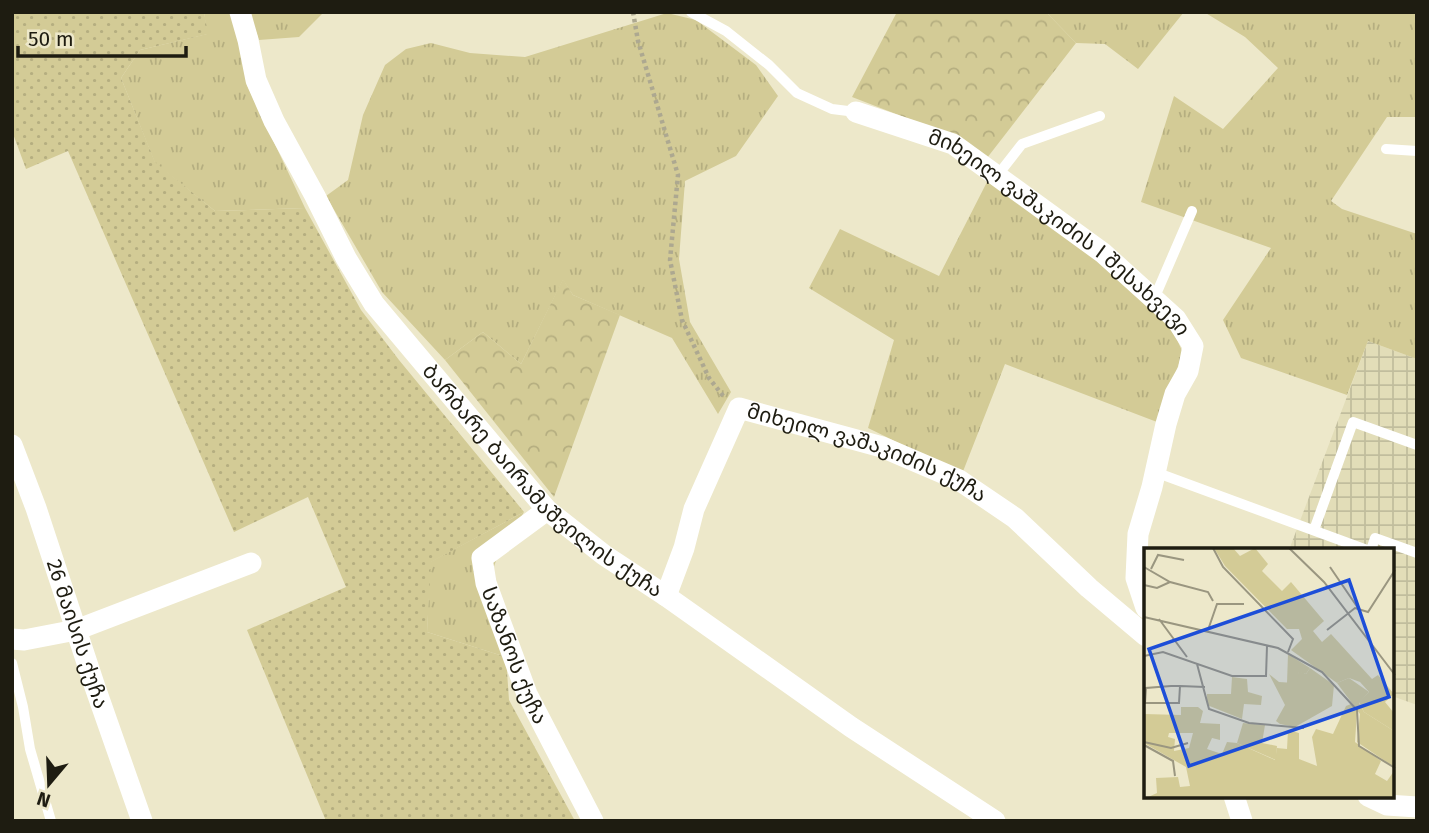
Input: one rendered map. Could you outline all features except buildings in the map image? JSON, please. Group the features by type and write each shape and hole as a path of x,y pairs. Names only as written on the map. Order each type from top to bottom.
{"street":[{"name":"ბარბარე ბაირამაშვილის ქუჩა","path":"240,12 256,80 274,121 346,258 374,304 547,510 604,555 667,596 850,727 995,821"},
{"name":"მიხეილ ვაშაკიძის I შესახვევი","path":"856,112 953,144 1103,253 1176,319 1193,346 1188,371 1172,404 1138,534 1136,578 1144,602"},
{"name":"მიხეილ ვაშაკიძის ქუჩა","path":"667,596 694,509 739,408 882,447 959,480 1015,518 1144,634"},
{"name":"26 მაისის ქუჩა","path":"12,445 142,821"},
{"name":"საზანოს ქუჩა","path":"547,510 482,558 486,583 527,694 593,821"},
{"path":"12,639 24,640 76,630 251,563"},
{"path":"1235,798 1242,821"},
{"path":"1372,798 1387,805 1417,807"}],"lane":[{"path":"691,12 726,31 769,65 797,93 832,110 856,112"},
{"path":"997,176 1021,144 1100,116"},
{"path":"1386,149 1417,150"},
{"path":"1154,299 1192,211"},
{"path":"1314,530 1353,422 1417,445"},
{"path":"1155,472 1364,548"},
{"path":"1370,548 1375,538 1417,553"},
{"path":"12,663 30,749 51,821"}],"path":[{"path":"633,12 638,41 678,175 670,260 682,320 709,378 724,397 739,408"}],"shaded area":[{"path":"1368,341 1417,359 1417,705 1394,697 1394,548 1290,548"}],"green space":[{"path":"12,12 204,12 208,34 140,50 121,78 155,162 215,211 305,208 361,310 524,512 431,562 427,632 506,657 509,700 575,821 326,821 247,630 346,587 308,497 234,532 68,151 26,169 12,131"},
{"path":"204,12 233,12 247,85 305,208 215,211 155,163 121,78 140,50 207,34"},
{"path":"249,12 324,12 299,37 259,40"},
{"path":"897,12 1046,12 1076,43 987,158 953,136 852,97"},
{"path":"1046,12 1184,12 1138,69 1105,44 1076,43"},
{"path":"1204,12 1417,12 1417,117 1387,117 1331,201 1342,209 1417,234 1417,359 1368,341 1347,395 1241,358 1223,320 1271,248 1141,202 1174,96 1223,129 1278,68 1245,37"},
{"path":"667,13 696,20 756,65 778,96 736,156 685,181 679,259 690,322 731,392 718,414 672,338 573,295 563,280 521,364 483,332 445,360 382,292 326,196 348,180 363,115 385,65 406,49 431,43 470,53 525,57"},
{"path":"988,180 1128,282 1171,326 1183,353 1157,422 1005,364 962,474 868,428 894,340 809,288 840,229 939,276"},
{"path":"563,279 573,295 620,315 554,497 445,360 483,332 521,364"},
{"path":"524,512 497,558 491,575 506,657 427,632 430,562"}]}
